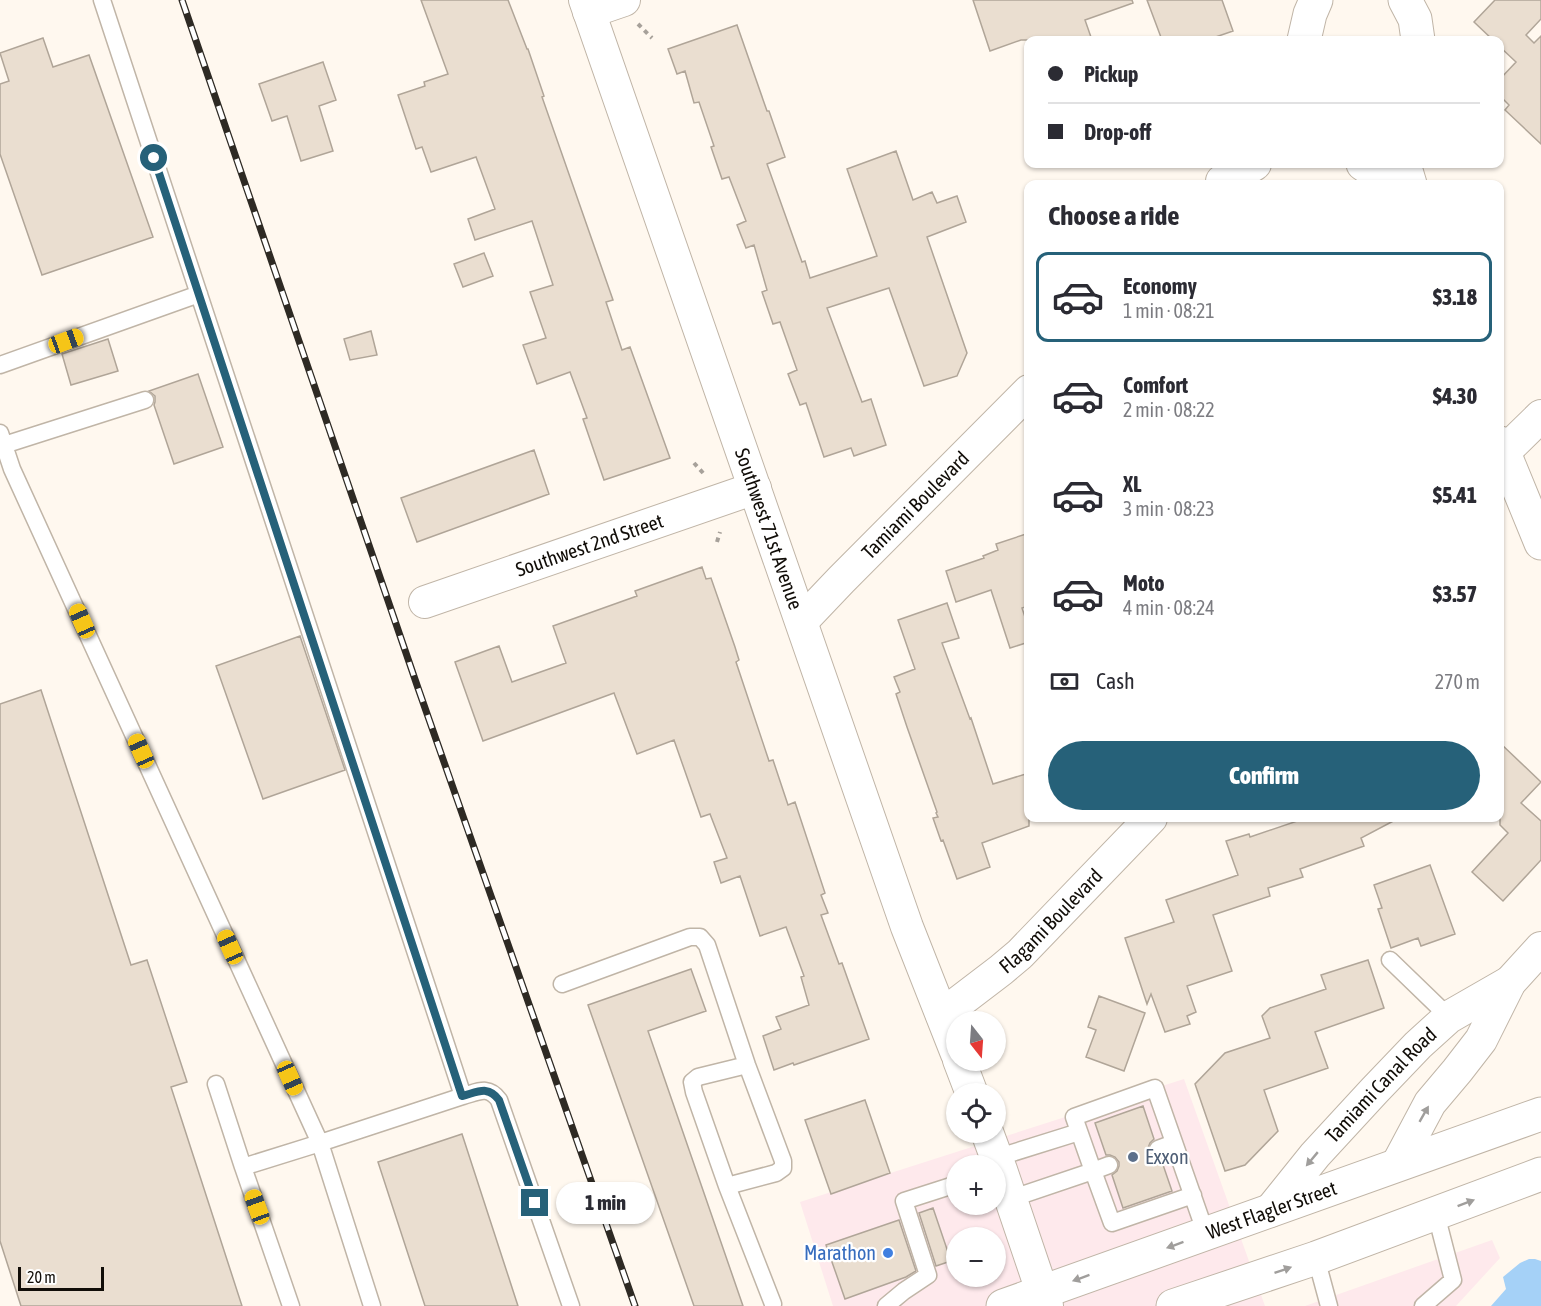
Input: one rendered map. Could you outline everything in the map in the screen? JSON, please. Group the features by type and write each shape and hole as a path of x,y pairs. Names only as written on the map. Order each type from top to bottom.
{"main road":[{"path":"1405,0 1415,19 1418,36"},
{"path":"1420,36 1433,0"},
{"path":"1369,168 1380,180"},
{"path":"1504,457 1541,543"},
{"name":"West Flagler Street","path":"1003,1306 1045,1299 1206,1234 1541,1114"},
{"path":"1173,1306 1316,1258 1541,1174"}],"street":[{"path":"587,6 631,12"},
{"name":"Southwest 71st Avenue","path":"587,6 907,927 946,1025"},
{"path":"1224,176 1249,168"},
{"name":"Tamiami Boulevard","path":"802,621 1024,396"},
{"path":"1504,447 1541,416"},
{"name":"Southwest 2nd Street","path":"425,602 755,488"},
{"name":"Flagami Boulevard","path":"942,1015 1020,954 1147,822"},
{"name":"Tamiami Canal Road","path":"1397,1165 1430,1103 1481,1040 1510,982 1541,948"},
{"name":"Tamiami Canal Road","path":"1270,1211 1316,1155 1418,1045 1449,1017 1510,982"},
{"path":"1006,1188 1045,1299"}],"lane":[{"path":"102,0 462,1096"},
{"path":"0,365 199,294"},
{"path":"145,400 2,439 12,469 320,1143 372,1306"},
{"path":"562,984 690,937 700,937 707,945 747,1065 783,1161 783,1168 776,1173 727,1186"},
{"path":"1390,960 1449,1017"},
{"path":"747,1065 698,1077 692,1082 727,1186 772,1305"},
{"path":"216,1084 291,1306"},
{"path":"1192,1195 1112,1223 1101,1168 1079,1132 1074,1118 1155,1088 1166,1146 1192,1195 1206,1234"},
{"path":"243,1167 462,1096 484,1090 494,1093 499,1100 571,1306"},
{"path":"1005,1155 1079,1132"},
{"path":"1010,1199 1101,1168"},
{"path":"886,1306 928,1275 904,1201 946,1188"},
{"path":"1423,1306 1453,1280 1436,1214"},
{"path":"1316,1258 1329,1306"}],"path":[{"path":"631,12 652,38"},
{"path":"693,463 708,479"}],"shaded area":[{"path":"1184,1079 1265,1306 833,1306 800,1202 946,1155 946,1215 1006,1215 1006,1155 947,1155 984,1143 1006,1143 1006,1136"},
{"path":"1492,1240 1500,1258 1456,1306 1305,1306"}],"water":[{"path":"1529,1259 1541,1261 1541,1306 1491,1306 1506,1289 1503,1277 1520,1263"}],"building":[{"path":"421,0 508,0 528,49 544,96 542,97 613,300 606,302 622,350 630,347 670,458 604,480 583,419 587,418 570,372 537,384 523,345 546,338 530,292 553,285 532,221 475,240 468,219 495,209 476,157 431,172 422,147 416,149 398,95 425,86 424,82 448,74"},
{"path":"973,0 1132,0 1133,3 1085,20 1091,36 1024,36 1024,40 990,51"},
{"path":"1147,0 1222,0 1233,31 1219,36 1160,36"},
{"path":"1495,0 1541,0 1541,19 1526,35 1534,43 1541,36 1541,144 1505,110 1509,105 1504,100 1504,75 1516,62 1504,51 1504,36 1489,36 1474,22"},
{"path":"737,25 785,157 767,164 802,262 805,261 810,278 877,256 847,169 896,151 913,200 932,192 937,203 957,196 966,222 927,237 967,353 957,376 924,386 889,288 827,308 862,402 871,399 886,445 854,456 851,448 824,457 806,403 800,405 788,374 797,370 780,322 773,324 762,292 767,290 754,245 746,248 737,225 746,221 729,177 722,179 699,102 694,103 685,71 677,74 668,49"},
{"path":"43,38 53,67 89,55 153,237 42,275 0,154 0,84 9,81 0,53"},
{"path":"323,62 336,100 319,106 333,151 301,161 287,116 272,121 259,84"},
{"path":"484,253 493,276 463,287 454,264"},
{"path":"371,331 377,355 350,360 344,339"},
{"path":"108,339 118,371 71,385 62,354"},
{"path":"198,374 223,447 174,464 154,405 155,396 149,391"},
{"path":"534,450 549,494 417,542 401,498"},
{"path":"1024,535 1024,607 1022,608 1024,644 1010,648 991,590 956,602 946,571 984,558 983,556 998,550 996,544"},
{"path":"702,567 706,579 711,578 735,647 739,660 736,662 769,761 773,760 788,805 795,802 825,893 821,895 828,913 821,915 839,964 842,963 869,1039 774,1070 763,1036 781,1029 776,1017 809,1005 801,977 804,976 786,927 760,936 740,876 721,883 714,862 727,858 710,814 701,817 674,740 637,754 614,693 483,741 455,662 499,646 512,682 566,663 553,626 637,596 635,591"},
{"path":"947,603 959,638 942,643 993,784 1024,775 1024,822 1029,822 1029,826 982,843 990,867 957,879 933,818 938,817 937,812 896,694 900,692 894,677 915,669 898,620"},
{"path":"300,636 345,770 263,799 216,666"},
{"path":"41,690 131,965 147,960 187,1082 171,1087 242,1306 21,1306 0,1241 0,704"},
{"path":"1504,747 1541,782 1521,803 1541,821 1541,860 1503,901 1472,872 1508,833 1500,822 1504,822"},
{"path":"1294,822 1391,822 1361,838 1364,846 1300,869 1303,877 1268,888 1270,896 1213,915 1232,971 1187,986 1196,1012 1187,1016 1190,1024 1165,1032 1151,994 1147,1004 1125,938 1174,922 1166,900 1238,875 1226,841 1249,834 1250,837"},
{"path":"1430,865 1455,934 1421,946 1418,938 1391,948 1378,909 1382,908 1374,885"},
{"path":"1368,960 1384,1008 1315,1032 1328,1068 1264,1090 1278,1131 1245,1165 1225,1171 1195,1084 1225,1053 1270,1038 1262,1016 1270,1008 1326,989 1321,975"},
{"path":"691,969 706,1011 648,1031 743,1306 694,1306 588,1005"},
{"path":"1099,996 1145,1013 1124,1071 1086,1057 1096,1030 1088,1027"},
{"path":"865,1100 890,1173 831,1194 805,1120"},
{"name":"Exxon","path":"1143,1106 1154,1139 1150,1143 1148,1152 1152,1157 1161,1159 1172,1191 1123,1208 1112,1175 1117,1171 1119,1162 1115,1157 1106,1155 1095,1123"},
{"path":"462,1134 518,1306 425,1306 378,1162"},
{"path":"933,1208 946,1246 946,1263 936,1266 919,1213"},
{"name":"Marathon","path":"899,1220 916,1271 906,1277 845,1299 826,1245"}],"railway":[{"path":"182,0 418,688 635,1306"}],"place":[{"name":"Exxon","path":"1133,1157"},
{"name":"Marathon","path":"888,1253"}],"route":[{"path":"154,158 462,1096 484,1090 494,1093 499,1100 535,1203"}]}
